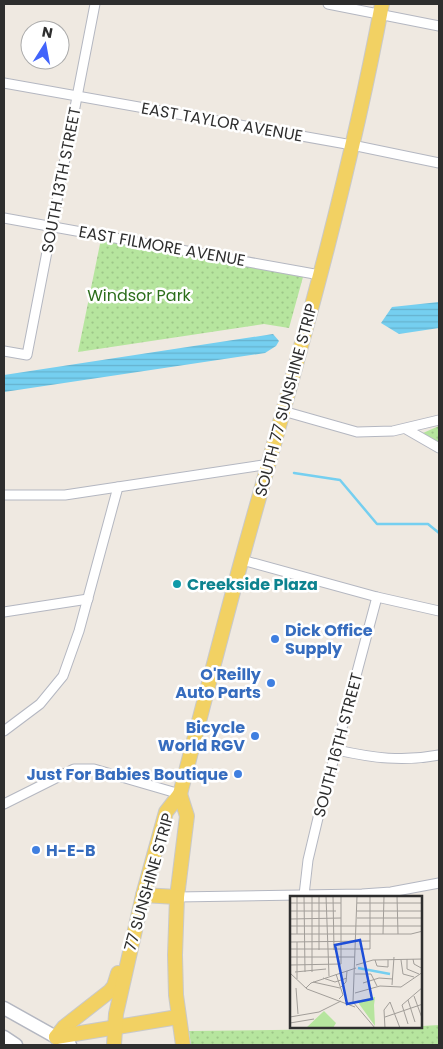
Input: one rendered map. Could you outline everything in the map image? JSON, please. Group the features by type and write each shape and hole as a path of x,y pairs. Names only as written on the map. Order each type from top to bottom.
{"main road":[{"name":"SOUTH 77 SUNSHINE STRIP","path":"180,794 320,275 352,145 381,9"},
{"name":"77 SUNSHINE STRIP","path":"114,1045 114,1028 119,1001 143,894 166,812 180,794"},
{"name":"77 SUNSHINE STRIP","path":"180,794 187,816 177,897 176,995 183,1045"},
{"path":"143,894 177,897"},
{"path":"53,1041 64,1027 114,986 128,937 139,911"},
{"path":"154,1020 168,1010 176,995"},
{"path":"119,1001 128,1017 136,1024"},
{"path":"4,1008 53,1041 70,1045"},
{"path":"53,1041 154,1020 178,1017"},
{"path":"4,1037 16,1045"}],"street":[{"name":"SOUTH 13TH STREET","path":"4,351 27,356 95,4"},
{"path":"328,4 381,9 439,26"},
{"name":"EAST TAYLOR AVENUE","path":"4,83 352,145 439,163"},
{"name":"EAST FILMORE AVENUE","path":"4,218 320,275"},
{"path":"283,411 357,432 406,429 439,420"},
{"path":"406,429 439,448"},
{"path":"4,495 65,495 270,464"},
{"path":"4,731 40,704 63,676 73,653 118,487"},
{"path":"242,560 377,597 439,611"},
{"name":"SOUTH 16TH STREET","path":"304,895 308,860 316,826 338,750 377,597"},
{"path":"4,612 88,599"},
{"path":"338,750 374,759 404,760 439,755"},
{"path":"4,804 74,769 94,769 180,794"},
{"path":"177,897 392,892 439,882"}],"green space":[{"name":"Windsor Park","path":"101,239 303,277 289,328 264,324 78,352"},
{"path":"439,426 439,444 423,433"},
{"path":"439,1025 439,1045 191,1045 189,1031 423,1029 423,1026"}],"water":[{"path":"439,302 439,328 399,334 381,323 392,307"},
{"path":"273,334 279,341 276,346 265,353 4,392 4,375"}],"waterway":[{"path":"294,473 340,480 377,524 428,524 439,533"}],"place":[{"name":"Creekside Plaza","path":"177,584"},
{"name":"Dick Office Supply","path":"275,639"},
{"name":"O'Reilly Auto Parts","path":"271,683"},
{"name":"Bicycle World RGV","path":"255,736"},
{"name":"Just For Babies Boutique","path":"238,774"},
{"name":"H-E-B","path":"36,850"}]}
